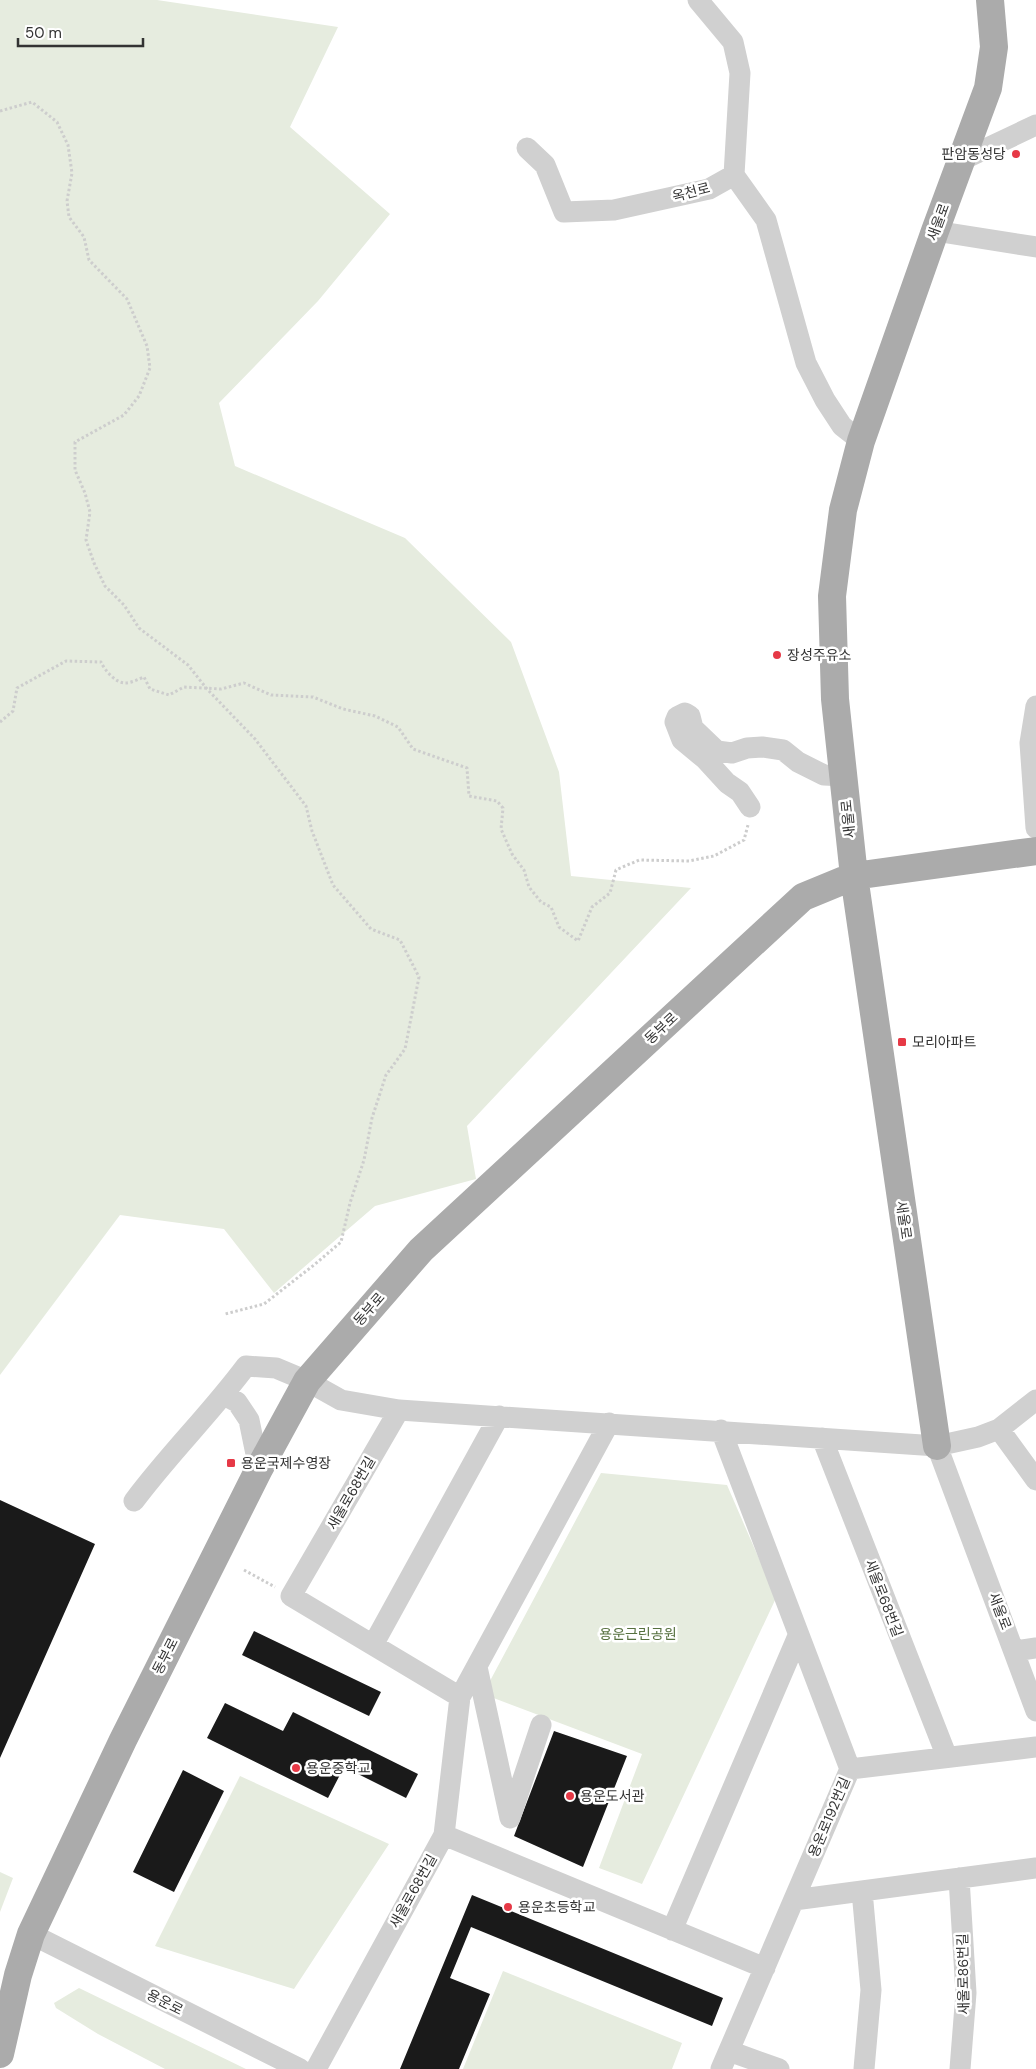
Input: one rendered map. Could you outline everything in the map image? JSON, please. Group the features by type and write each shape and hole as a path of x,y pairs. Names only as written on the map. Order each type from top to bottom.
{"main road":[{"name":"새울로","path":"938,1446 854,876 835,699 832,596 843,510 861,441 935,230 988,88 994,47 992,1"},
{"name":"동부로","path":"0,2054 9,1978 123,1740 259,1469 307,1380 421,1250 803,897 854,876 1036,851"}],"street":[{"path":"698,0 733,42 740,72 734,175 766,220 806,363 825,400 842,426 861,441"},
{"path":"962,160 1036,124"},
{"name":"옥천로","path":"527,148 545,165 564,212 614,210 709,189 734,175"},
{"path":"935,230 1036,247"},
{"path":"1036,706 1030,742 1036,828"},
{"path":"750,807 740,792 727,783 705,759 682,740 675,722 677,717 685,713 690,716 694,728 717,751 732,753 747,748 762,747 783,750 798,762 824,775 844,776"},
{"path":"134,1501 157,1471 224,1395 246,1366 276,1368 307,1380 341,1400 399,1410 721,1430 938,1446 978,1437 999,1429 1036,1400"},
{"path":"224,1395 237,1402 249,1420 259,1469"},
{"name":"새울로68번길","path":"291,1596 399,1410"},
{"path":"373,1645 499,1416"},
{"name":"새울로68번길","path":"316,2069 444,1835 460,1697 609,1423"},
{"path":"999,1429 1036,1480"},
{"name":"용운로192번길","path":"721,1430 798,1636 850,1768 725,2060"},
{"name":"새울로68번길","path":"822,1438 946,1757"},
{"name":"새울로","path":"938,1446 1036,1711"},
{"path":"291,1596 460,1697"},
{"path":"672,1930 798,1636"},
{"path":"1015,1651 1036,1648"},
{"path":"477,1667 510,1818 541,1725"},
{"path":"850,1768 1036,1747"},
{"path":"444,1835 765,1968"},
{"path":"794,1900 1036,1868"},
{"name":"새울로86번길","path":"959,1878 966,1993 960,2069"},
{"path":"862,1891 871,1990 864,2069"},
{"name":"용운로","path":"31,1934 300,2069"},
{"path":"725,2060 780,2069"}],"path":[{"path":"0,111 32,102 57,122 68,145 72,173 67,201 69,217 84,237 88,260 127,298 147,346 150,368 139,396 124,414 75,442 75,470 85,493 90,512 86,540 105,586 124,605 139,628 188,665 207,689 255,740 306,806 312,831 333,885 371,929 400,940 419,977 405,1049 386,1074 372,1118 364,1160 350,1203 341,1242 314,1266 264,1304 225,1314"},
{"path":"0,722 13,711 17,688 66,662 101,662 105,670 120,682 125,683 144,677 150,689 169,695 184,686 221,689 244,683 271,695 313,697 343,709 374,716 398,727 413,749 467,768 470,796 497,801 503,808 501,829 512,854 524,870 529,887 541,902 551,907 560,927 578,941 592,907 610,892 616,870 639,860 689,861 714,856 744,840 750,807"},
{"path":"244,1570 291,1596"}],"green space":[{"path":"0,0 157,0 338,27 290,127 390,214 318,301 219,403 235,466 405,538 511,642 559,772 571,876 691,888 467,1126 476,1179 375,1206 274,1293 224,1229 120,1215 0,1375"},
{"name":"용운근린공원","path":"601,1473 727,1485 776,1598 642,1884 599,1868 642,1754 483,1694"},
{"path":"240,1776 389,1844 294,1989 155,1946"},
{"path":"0,1872 13,1878 0,1912"},
{"path":"503,1971 682,2043 672,2069 463,2069"},
{"path":"79,1988 246,2069 165,2069 98,2034 56,2008 54,2003"}],"building":[{"path":"0,1500 95,1544 0,1758"},
{"path":"254,1631 381,1692 369,1716 242,1655"},
{"path":"225,1703 283,1731 293,1712 418,1774 406,1798 344,1767 328,1798 207,1738"},
{"name":"용운도서관","path":"554,1731 627,1756 583,1867 514,1836"},
{"path":"183,1770 224,1791 174,1892 133,1872"},
{"path":"472,1895 723,1998 712,2026 471,1927 450,1978 490,1994 459,2069 400,2069"}],"place":[{"name":"판암동성당","path":"1016,154"},
{"name":"장성주유소","path":"777,655"},
{"name":"모리아파트","path":"902,1042"},
{"name":"용운국제수영장","path":"231,1463"},
{"name":"용운중학교","path":"296,1768"},
{"name":"용운도서관","path":"570,1796"},
{"name":"용운초등학교","path":"508,1907"}]}
